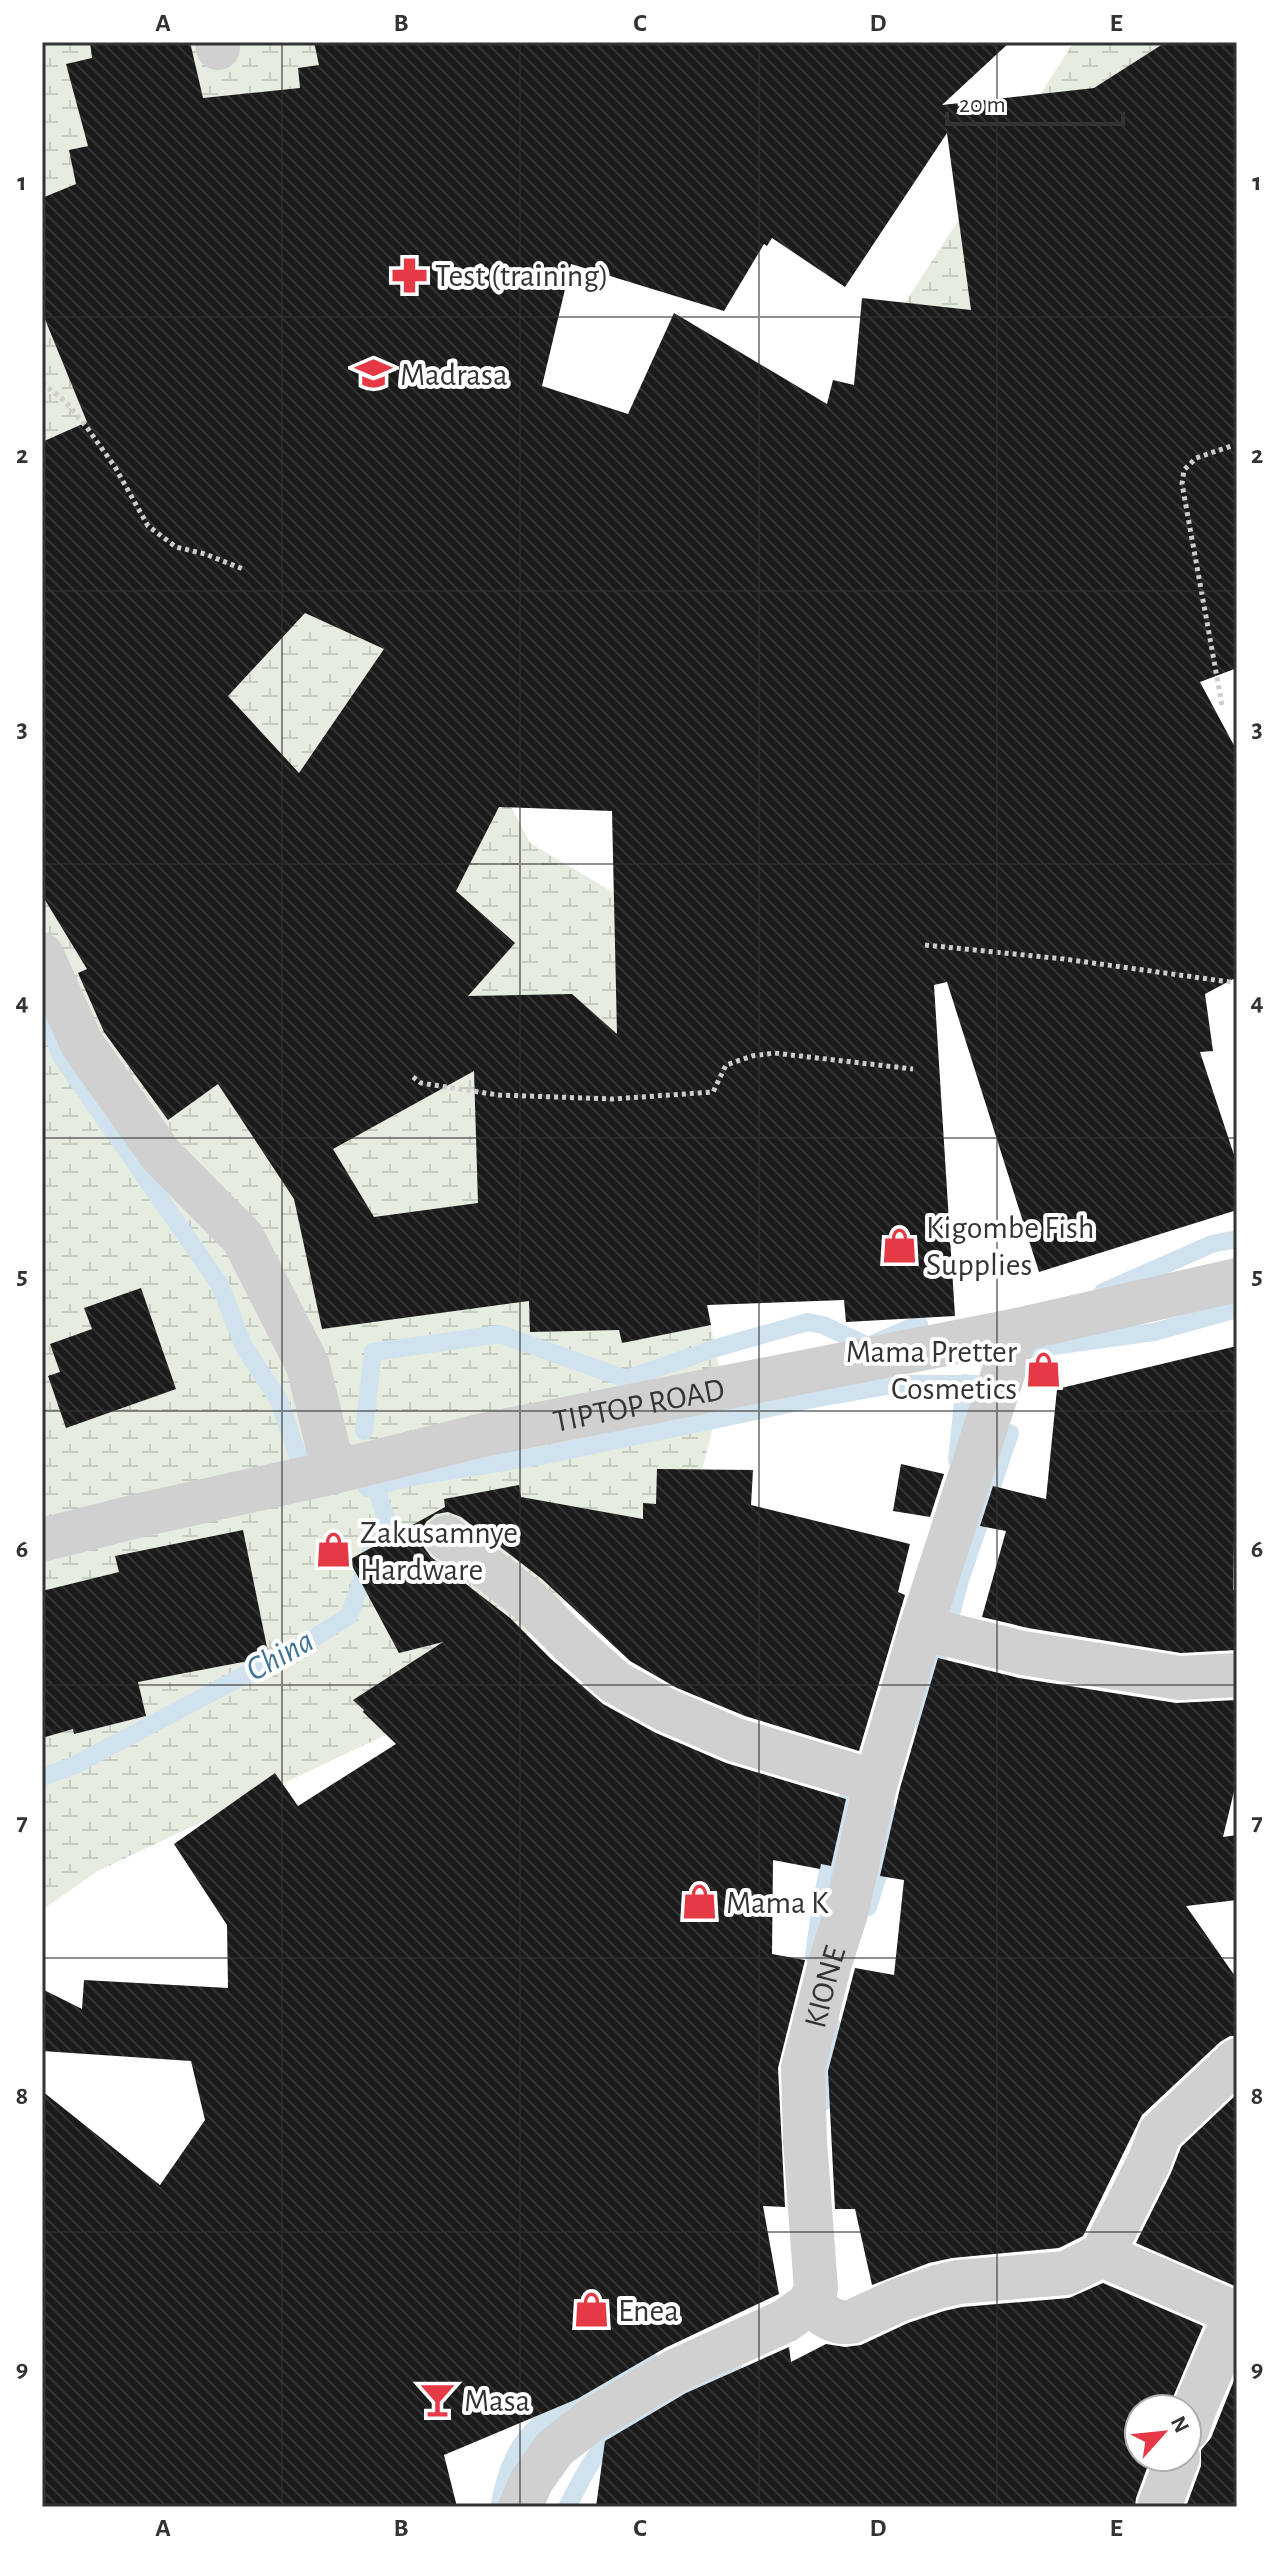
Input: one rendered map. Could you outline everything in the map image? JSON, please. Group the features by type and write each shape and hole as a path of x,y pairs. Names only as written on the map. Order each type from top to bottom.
{"street":[{"path":"42,955 82,1044 161,1155 243,1238 308,1366 334,1472"},
{"name":"TIPTOP ROAD","path":"42,1540 483,1435 1017,1330 1237,1280"},
{"name":"KIONE","path":"809,2304 816,2289 816,2269 805,2141 803,2068 846,1913 876,1782 921,1628 1017,1330"},
{"path":"446,1537 527,1599 615,1682 666,1710 736,1740 876,1782"},
{"path":"921,1628 1023,1653 1180,1678 1237,1675"},
{"path":"520,2507 532,2480 555,2448 591,2420 675,2371 785,2321 809,2304 832,2320 851,2322 937,2287 958,2282 1066,2273 1102,2255 1143,2175 1160,2133 1237,2060"},
{"path":"1102,2255 1236,2313 1201,2393"},
{"path":"1159,2507 1172,2473"}],"path":[{"path":"42,383 65,401 88,429 115,467 148,526 176,547 243,569"},
{"path":"1222,705 1182,484 1184,470 1196,458 1237,444"},
{"path":"925,945 1078,960 1237,983"},
{"path":"413,1077 421,1083 498,1095 613,1099 713,1092 726,1065 752,1056 774,1053 913,1069"}],"green space":[{"path":"42,42 389,42 467,723 530,843 613,892 681,648 1074,42 1237,42 686,1197 723,1388 696,1494 428,1715 98,1871 42,1910"}],"building":[{"path":"90,42 190,42 203,98 300,88 298,68 319,65 314,42 1010,42 942,105 1094,88 1166,42 1237,42 1237,668 1200,682 1237,751 1237,977 1205,994 1213,1051 1200,1052 1237,1164 1237,1210 1039,1272 947,982 934,985 955,1316 846,1322 844,1300 707,1305 711,1325 622,1343 619,1330 530,1332 529,1301 322,1329 294,1199 218,1084 168,1120 104,1032 78,973 87,969 42,895 42,442 87,422 42,312 42,198 76,184 69,150 88,146 66,64 92,58","holes":["947,133 971,310 862,298 854,385 833,380 827,404 674,313 628,414 542,386 571,264 724,311 764,244 767,246 772,238 845,287","305,613 384,649 299,773 228,696","499,807 612,811 617,1034 572,994 468,996 515,943 456,891","474,1071 478,1203 374,1217 333,1149"]},
{"path":"141,1288 176,1389 66,1428 48,1376 60,1372 50,1344 92,1329 84,1308"},
{"path":"1237,1346 1233,1590 1237,1590 1237,1650 1181,1653 1028,1628 982,1617 1006,1531 980,1526 993,1486 1046,1499 1057,1389"},
{"path":"901,1464 944,1474 930,1517 893,1511"},
{"path":"657,1469 753,1470 751,1505 910,1544 898,1592 905,1595 859,1751 745,1716 677,1688 630,1661 542,1579 461,1517 448,1512 436,1514 426,1522 421,1533 423,1546 431,1557 510,1618 603,1704 656,1733 726,1763 846,1799 831,1866 821,1864 820,1869 773,1860 772,1954 805,1960 778,2068 785,2207 763,2206 779,2294 665,2348 577,2399 444,2455 457,2507 42,2507 42,2091 160,2185 205,2120 191,2061 42,2051 42,1989 82,2009 84,1980 228,1988 227,1925 174,1844 275,1773 298,1806 396,1744 353,1700 443,1642 399,1653 349,1560 445,1507 444,1499 519,1485 521,1497 643,1519 643,1503 656,1504"},
{"path":"243,1530 269,1657 138,1682 146,1716 74,1734 73,1729 42,1738 42,1591 119,1572 115,1556"},
{"path":"938,1658 1019,1678 1176,1703 1237,1700 1237,1779 1223,1837 1237,1835 1237,1900 1186,1906 1237,1979 1237,2036 1220,2042 1142,2115 1083,2236 1059,2248 929,2263 872,2285 855,2209 835,2209 828,2071 855,1968 894,1975 904,1880 880,1876 900,1788"},
{"path":"1237,2094 1237,2287 1136,2243 1181,2147"},
{"path":"1103,2283 1203,2326 1175,2393 1123,2393 1123,2473 1145,2473 1135,2507 596,2507 605,2441 686,2393 789,2347 791,2362 826,2344 845,2347 861,2345 908,2323 944,2311 1069,2298"},
{"path":"1237,2373 1237,2507 1186,2507 1198,2473 1203,2473 1203,2448 1211,2438"}],"waterway":[{"name":"China","path":"43,1006 61,1056 220,1285 244,1347 279,1400 298,1456"},
{"path":"1103,1292 1212,1244 1237,1239"},
{"path":"1031,1349 1154,1332 1237,1309"},
{"path":"364,1431 373,1352 500,1334 626,1379 716,1348 808,1322 823,1325 868,1346 919,1324"},
{"path":"957,1460 965,1383"},
{"path":"364,1463 367,1488 898,1384 977,1384"},
{"path":"948,1626 960,1580 1010,1433"},
{"name":"China","path":"42,1777 75,1765 307,1642 349,1616 385,1515 372,1475"},
{"path":"925,1729 923,1702 939,1654"},
{"path":"814,1956 828,1872 850,1791"},
{"path":"868,1907 897,1814"},
{"path":"823,2102 834,2028"},
{"path":"499,2507 512,2461 521,2444 538,2426 585,2395 651,2362"},
{"path":"567,2507 594,2458 620,2432 666,2401 733,2367"}],"place":[{"name":"Test (training)","path":"409,275"},
{"name":"Madrasa","path":"374,374"},
{"name":"Kigombe Fish Supplies","path":"900,1245"},
{"name":"Mama Pretter Cosmetics","path":"1043,1369"},
{"name":"Zakusamnye Hardware","path":"334,1550"},
{"name":"Mama K","path":"700,1902"},
{"name":"Enea","path":"592,2310"},
{"name":"Masa","path":"438,2400"}]}
